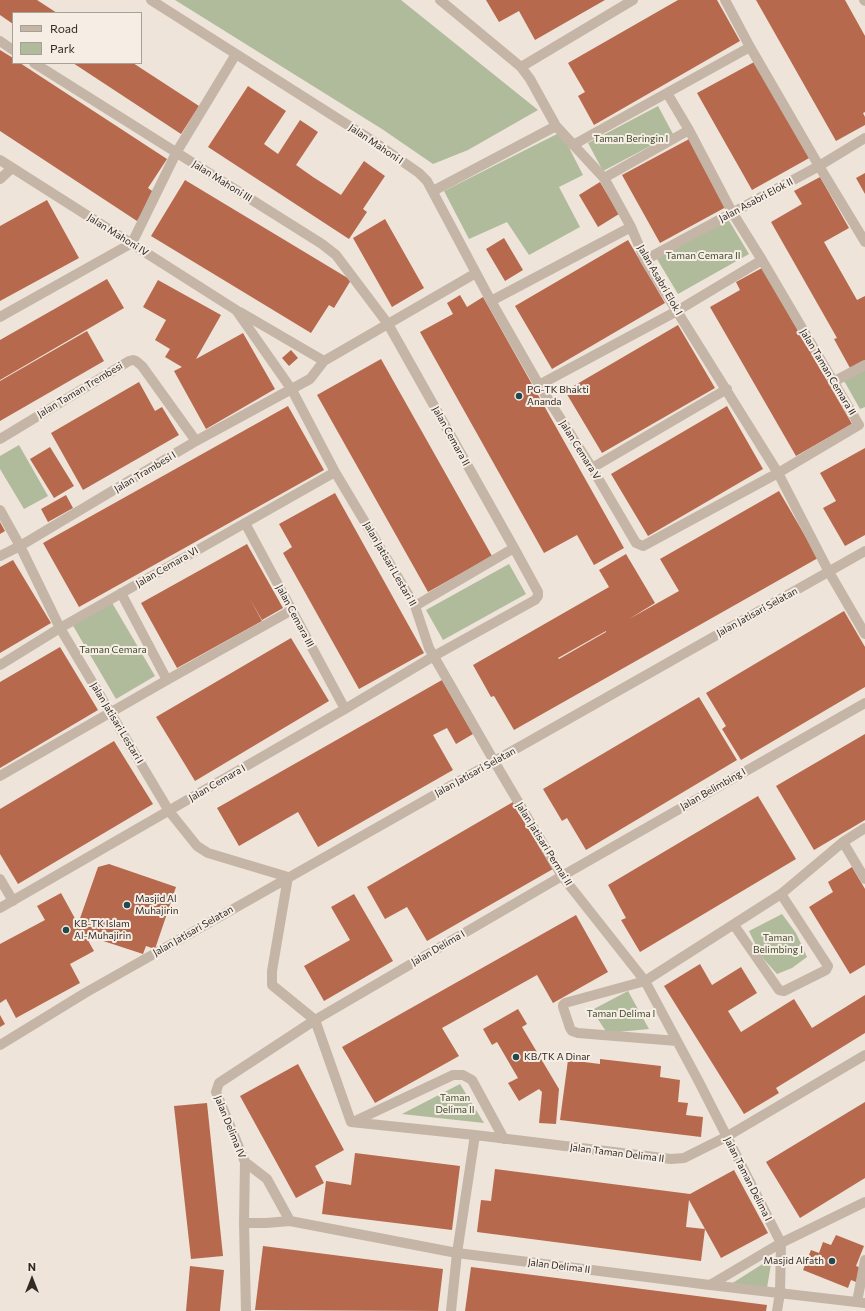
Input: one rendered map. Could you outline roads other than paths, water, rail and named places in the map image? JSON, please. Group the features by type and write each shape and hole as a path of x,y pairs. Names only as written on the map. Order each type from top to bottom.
{"street":[{"name":"Jalan Mahoni I","path":"152,0 374,141 419,173 427,181 433,191 476,273"},
{"name":"Jalan Asabri Elok I","path":"440,0 521,67 530,79 556,126 604,178 631,227 646,260 778,473 829,572 865,634"},
{"path":"521,67 633,0"},
{"path":"725,0 750,47 865,242"},
{"path":"0,41 12,49"},
{"path":"573,146 750,47"},
{"path":"0,317 132,243 176,153 236,54"},
{"name":"Jalan Mahoni III","path":"36,64 330,250 341,260 388,324"},
{"name":"Jalan Taman Cemara II","path":"668,94 689,130 732,212 762,260 833,382 862,423 778,473"},
{"path":"433,191 556,126"},
{"path":"604,178 689,130"},
{"name":"Jalan Asabri Elok II","path":"646,260 819,166 865,138"},
{"name":"Jalan Mahoni IV","path":"0,160 236,310 324,361"},
{"path":"0,179 12,168"},
{"path":"492,301 631,227"},
{"path":"539,385 677,311 762,260"},
{"path":"292,390 310,379 324,361 476,273"},
{"name":"Jalan Cemara V","path":"476,273 539,385 592,468 636,543 646,545 778,473"},
{"name":"Jalan Mahoni IV","path":"236,310 292,390"},
{"name":"Jalan Cemara II","path":"388,324 538,592 538,596 535,600 434,656"},
{"name":"Jalan Taman Trembesi","path":"0,438 132,360 142,366 196,441"},
{"path":"833,382 865,365"},
{"path":"592,468 727,389"},
{"name":"Jalan Trambesi I","path":"0,556 20,546 196,441 292,390"},
{"name":"Jalan Jatisari Lestari II","path":"292,390 335,472 415,606 429,648 494,761"},
{"name":"Jalan Cemara VI","path":"0,665 60,628 335,472"},
{"name":"Jalan Jatisari Lestari I","path":"0,510 20,546 60,628 169,811 198,846 208,852 288,877"},
{"name":"Jalan Cemara III","path":"245,523 345,709"},
{"path":"415,606 514,548"},
{"name":"Jalan Jatisari Selatan","path":"0,1045 84,993 865,551"},
{"path":"121,593 167,680"},
{"path":"0,776 292,610"},
{"name":"Jalan Cemara I","path":"0,908 434,656"},
{"name":"Jalan Belimbing I","path":"562,876 865,703"},
{"name":"Jalan Jatisari Permai II","path":"494,761 562,876 645,981"},
{"path":"676,1041 578,1033 570,1028 563,1007 565,1003 645,981 782,894 843,842 865,828"},
{"path":"843,842 865,879"},
{"name":"Jalan Delima I","path":"315,1020 562,876"},
{"path":"288,877 272,971 272,985 315,1020 352,1122 453,1075 463,1075 472,1080 504,1139"},
{"path":"0,879 13,901"},
{"path":"734,925 779,990 784,991 826,970 828,966 782,894"},
{"name":"Jalan Taman Delima I","path":"645,981 699,1082 781,1242"},
{"name":"Jalan Delima IV","path":"246,1311 244,1223 245,1162 216,1092 219,1082 315,1020"},
{"name":"Jalan Taman Delima II","path":"352,1122 474,1134 672,1160 684,1158 726,1137 865,1055"},
{"path":"451,1311 457,1253 474,1134"},
{"path":"245,1162 267,1179 290,1221"},
{"path":"710,1286 781,1242 865,1202"},
{"name":"Jalan Delima II","path":"244,1223 290,1221 457,1253 710,1286 861,1303"},
{"path":"777,1311 780,1293 781,1242"},
{"path":"861,1303 865,1260"}],"place":[{"name":"PG-TK Bhakti Ananda","path":"519,396"},
{"name":"Masjid Al Muhajirin","path":"127,905"},
{"name":"KB-TK Islam Al-Muhajirin","path":"66,930"},
{"name":"KB/TK A Dinar","path":"516,1057"},
{"name":"Masjid Alfath","path":"832,1261"}],"park label":[{"name":"Taman Beringin I","path":"631,139"},
{"name":"Taman Cemara II","path":"703,256"},
{"name":"Taman Cemara","path":"113,650"},
{"name":"Taman Belimbing I","path":"778,944"},
{"name":"Taman Delima I","path":"621,1014"},
{"name":"Taman Delima II","path":"455,1104"}]}
